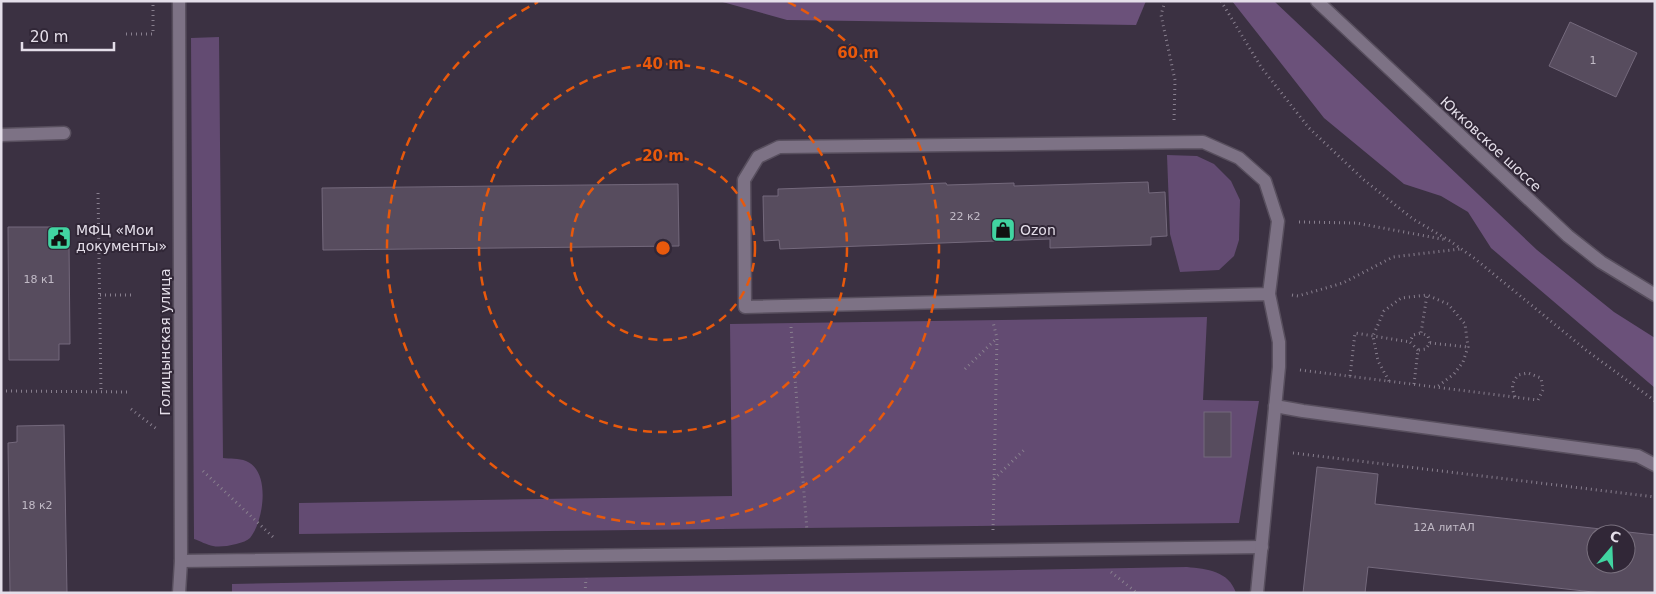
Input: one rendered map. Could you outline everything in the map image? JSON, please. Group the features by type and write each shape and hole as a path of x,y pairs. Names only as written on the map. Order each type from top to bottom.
{"street":[{"name":"Голицынская улица","path":"179,1 181,449 181,561 179,593"},
{"name":"Юкковское шоссе","path":"1317,1 1568,236 1602,262 1655,295"},
{"path":"1,135 64,133"},
{"path":"1257,593 1279,367 1280,342 1269,294 1278,221 1265,181 1240,158 1203,142 779,147 758,158 744,180 745,308 1269,294"},
{"path":"1276,406 1638,456 1655,465"},
{"path":"181,561 1262,547"}],"path":[{"path":"126,34 153,34 153,1"},
{"path":"1165,1 1162,15 1175,80 1174,142"},
{"path":"1221,1 1261,67 1309,128 1364,180 1413,220 1461,249 1586,350 1655,401"},
{"path":"98,193 100,392"},
{"path":"1278,221 1356,224 1450,241"},
{"path":"1269,294 1298,296 1343,283 1393,257 1461,249"},
{"path":"100,295 131,295"},
{"path":"1422,333 1427,295"},
{"path":"1390,382 1378,361 1373,336 1384,311 1401,298 1427,295 1448,304 1465,324 1468,346 1464,362 1454,374 1437,387"},
{"path":"991,315 997,338 993,533"},
{"path":"790,319 807,536"},
{"path":"1350,376 1355,333 1410,342 1418,350"},
{"path":"1410,342 1413,335 1422,333 1428,336 1430,343 1426,349 1418,350"},
{"path":"965,369 997,338"},
{"path":"1430,343 1468,346"},
{"path":"1414,384 1418,350"},
{"path":"1279,367 1390,382 1538,400 1543,390 1541,378 1528,373 1518,375 1512,384 1514,397"},
{"path":"1,391 131,392"},
{"path":"132,409 181,449 279,542"},
{"path":"994,479 1026,448"},
{"path":"1289,452 1655,497"},
{"path":"1127,593 1130,587"}],"shaded area":[{"path":"719,1 1146,1 1136,25 787,20"},
{"path":"1232,1 1274,1 1537,250 1614,312 1655,338 1655,388 1491,248 1468,212 1441,196 1404,184 1324,118"},
{"path":"219,37 223,458 243,460 254,466 262,485 263,497 259,520 250,538 238,544 227,546 208,545 194,539 191,38"},
{"path":"1167,155 1197,156 1214,164 1231,181 1240,200 1239,240 1234,256 1219,270 1180,272 1170,234"},
{"path":"1207,317 1203,400 1259,401 1239,523 299,534 299,503 732,496 730,324","holes":["1204,412 1231,412 1231,457 1204,457"]},
{"path":"1187,567 1216,572 1228,580 1236,593 232,593 232,584"}],"building":[{"path":"1570,22 1637,53 1616,97 1549,66"},
{"path":"1148,182 1149,193 1165,192 1167,236 1151,237 1151,245 1050,248 1050,239 780,249 779,240 764,241 763,196 778,196 778,189 946,183 947,185 1014,183 1014,186"},
{"path":"678,184 679,246 323,250 322,188"},
{"path":"8,227 58,227 59,244 69,243 70,344 59,344 59,360 9,360"},
{"path":"1204,412 1231,412 1231,457 1204,457"},
{"path":"64,425 67,593 10,593 8,443 17,442 17,426"},
{"path":"1317,467 1378,474 1375,504 1586,527 1586,574 1636,574 1636,533 1655,535 1655,593 1602,593 1368,567 1365,593 1303,593"}],"place":[{"name":"Ozon","path":"1003,230"},
{"name":"МФЦ «Мои документы»","path":"59,238"}]}
